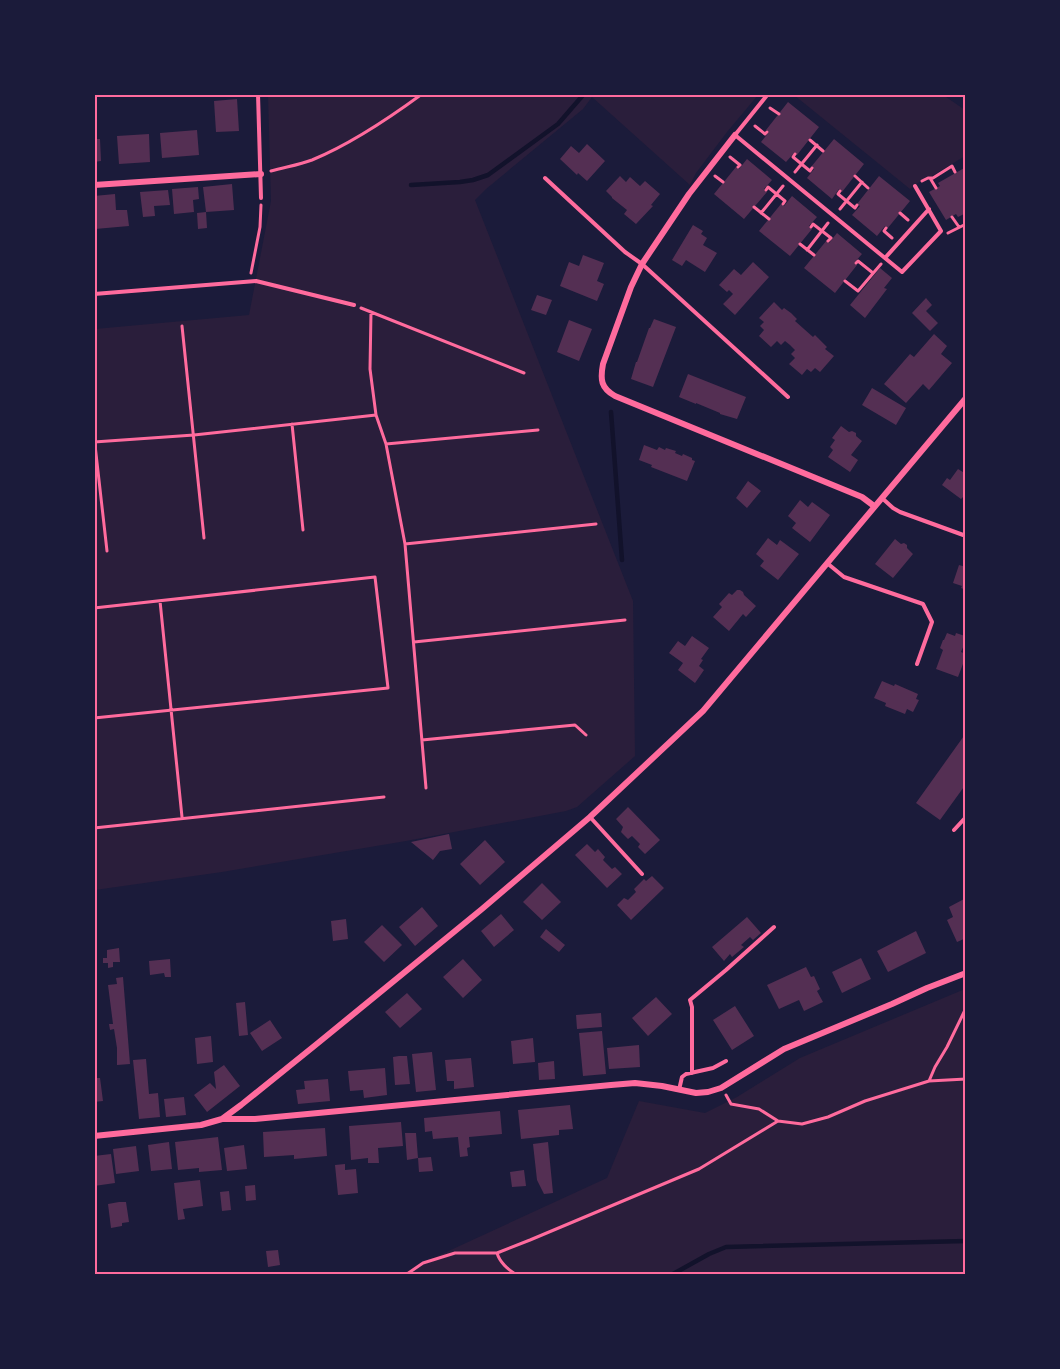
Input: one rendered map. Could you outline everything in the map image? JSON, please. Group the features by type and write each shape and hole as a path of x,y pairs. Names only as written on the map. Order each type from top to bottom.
{"street":[{"path":"735,135 688,195 642,264 631,287 603,364 601,378 607,391 615,396 862,497 874,506"},
{"path":"94,185 261,174"},
{"path":"222,1119 483,909 590,817 703,711 966,398"},
{"path":"94,1136 201,1125 222,1119 255,1119 635,1083 696,1093 708,1092 721,1088 784,1049 966,973"}],"lane":[{"path":"258,94 261,198"},
{"path":"768,94 735,135 902,272 942,231 915,186"},
{"path":"545,178 788,397"},
{"path":"885,258 929,209"},
{"path":"94,294 256,281 354,305"},
{"path":"881,498 900,512 966,536"},
{"path":"826,563 844,577 923,604 932,622 916,664"},
{"path":"590,817 642,874"},
{"path":"954,830 966,817"},
{"path":"692,1073 692,1007 690,1000 774,927"},
{"path":"680,1090 682,1077 686,1074 713,1068 726,1061"}],"path":[{"path":"261,174 311,160 348,142 395,114 422,94"},
{"path":"755,126 765,134 767,132"},
{"path":"810,140 823,151"},
{"path":"761,213 817,146"},
{"path":"795,154 793,157 801,164 810,171 812,168"},
{"path":"730,157 740,165 738,167"},
{"path":"915,186 952,166 955,172"},
{"path":"855,176 868,188"},
{"path":"930,178 936,188"},
{"path":"807,250 862,182"},
{"path":"766,190 768,187 785,201 783,204"},
{"path":"840,191 838,194 855,208 857,205"},
{"path":"249,281 260,227 261,198"},
{"path":"754,207 769,219"},
{"path":"952,217 959,228"},
{"path":"811,227 813,224 831,238 828,241"},
{"path":"942,231 949,233 966,224"},
{"path":"886,228 884,231 898,242"},
{"path":"800,244 814,255"},
{"path":"845,281 858,291 885,258"},
{"path":"856,263 858,261 873,273"},
{"path":"354,305 524,373"},
{"path":"371,312 370,369 376,415 386,444 405,544 426,788"},
{"path":"183,326 204,538"},
{"path":"95,442 194,435 376,415"},
{"path":"292,424 303,530"},
{"path":"386,444 538,430"},
{"path":"94,436 107,552"},
{"path":"405,544 596,524"},
{"path":"94,608 375,577 388,688 94,718"},
{"path":"160,601 182,818"},
{"path":"414,642 625,620"},
{"path":"422,740 575,725 586,735"},
{"path":"94,828 384,797"},
{"path":"929,1081 966,1008"},
{"path":"721,1088 731,1104 759,1109 778,1120 802,1124 828,1118 865,1101 929,1081 966,1079"},
{"path":"407,1275 423,1263 455,1253 497,1253 699,1169 778,1120"},
{"path":"497,1253 506,1268 516,1275"}],"shaded area":[{"path":"268,95 758,95 696,173 690,185 592,97 583,109 475,200 633,601 635,756 577,807 566,811 222,872 95,890 95,329 249,315 271,201"},
{"path":"794,95 947,95 946,97 965,110 965,156 932,176 926,177 910,189"},
{"path":"965,989 965,1274 401,1274 607,1178 639,1101 705,1113 737,1097 800,1058"}],"building":[{"path":"237,99 239,131 216,132 214,101"},
{"path":"788,102 819,127 797,155 794,153 786,162 761,142 769,132 766,130"},
{"path":"197,130 199,155 162,158 160,133"},
{"path":"149,134 150,162 119,164 117,136"},
{"path":"94,139 100,139 101,161 94,162"},
{"path":"834,139 864,164 842,192 839,189 832,199 807,178 814,169 811,167"},
{"path":"587,144 605,161 587,181 560,159 571,146 579,153"},
{"path":"747,159 772,180 764,189 767,192 744,219 714,194 736,167 739,169"},
{"path":"966,167 966,213 958,217 956,214 946,220 929,192 940,186 938,183"},
{"path":"620,176 626,182 630,177 640,186 645,181 660,194 651,205 653,206 636,224 624,214 627,210 606,191"},
{"path":"879,176 910,201 887,229 885,226 877,236 852,215 860,206 857,204"},
{"path":"232,184 234,210 206,212 203,187"},
{"path":"198,187 199,199 193,200 194,212 174,214 172,189"},
{"path":"168,190 170,205 154,206 155,216 143,217 140,192"},
{"path":"115,194 116,210 127,210 129,226 95,229 94,196"},
{"path":"792,196 817,217 809,226 812,229 790,256 759,231 781,204 784,206"},
{"path":"206,212 207,228 198,229 197,213"},
{"path":"693,225 703,231 701,234 707,238 703,245 717,253 705,272 686,260 682,266 672,260"},
{"path":"837,233 862,254 854,263 857,265 835,293 804,268 827,240 829,243"},
{"path":"583,255 604,263 597,281 604,284 597,301 560,286 569,262 579,266"},
{"path":"753,262 769,277 735,315 723,304 733,294 719,285 734,269 741,275"},
{"path":"880,268 892,278 884,288 887,289 865,318 850,305"},
{"path":"537,295 552,300 546,315 531,310"},
{"path":"926,298 932,305 926,311 938,323 930,331 912,313"},
{"path":"774,302 782,310 784,308 791,313 797,319 795,321 813,337 815,335 827,347 825,349 834,356 820,372 815,368 811,372 807,369 802,375 789,364 795,358 791,354 795,350 790,345 785,341 781,345 777,341 771,347 759,336 764,330 760,326 764,322 759,318"},
{"path":"654,319 676,327 653,387 631,379"},
{"path":"569,320 592,329 579,361 557,352"},
{"path":"934,334 947,346 941,354 952,363 929,390 923,384 906,403 884,384 910,354 914,357"},
{"path":"688,374 746,397 737,419 679,397"},
{"path":"872,388 906,408 896,425 862,405"},
{"path":"841,426 849,432 856,433 862,441 851,455 858,460 850,472 828,457 833,450 830,447 835,440 832,438"},
{"path":"644,445 657,450 659,447 665,450 666,448 692,458 695,461 687,481 639,460"},
{"path":"958,469 966,474 966,494 961,499 942,485 947,478 950,480"},
{"path":"748,481 761,491 747,508 736,498"},
{"path":"800,500 808,507 812,502 830,515 810,542 792,528 796,523 788,516"},
{"path":"768,538 777,545 780,540 799,554 778,580 760,566 764,561 756,554"},
{"path":"895,539 907,545 913,554 893,578 875,564"},
{"path":"959,565 966,567 966,590 953,583"},
{"path":"737,590 743,592 756,606 746,617 743,614 729,631 713,617 722,607 719,604 729,593 732,595"},
{"path":"947,633 965,636 966,640 961,652 966,656 958,677 936,669 943,650 940,648"},
{"path":"692,636 709,648 699,666 704,670 695,683 678,670 683,663 669,653 678,641 685,646"},
{"path":"882,681 918,694 916,699 919,700 913,712 907,709 905,714 885,706 886,703 874,698"},
{"path":"966,733 966,784 940,820 916,803"},
{"path":"628,807 660,840 645,854 638,847 640,844 632,836 628,839 621,832 623,827 616,819"},
{"path":"449,834 452,849 440,851 433,860 411,842"},
{"path":"485,840 505,862 480,885 460,864"},
{"path":"587,844 595,852 598,849 605,857 603,860 612,869 615,867 622,874 607,888 575,855"},
{"path":"652,876 664,888 631,920 617,905 624,898 628,900 636,892 634,889 644,879 646,881"},
{"path":"542,883 561,902 542,920 523,902"},
{"path":"966,898 966,938 957,942 947,920 953,917 949,907"},
{"path":"422,907 438,926 415,946 399,927"},
{"path":"501,914 514,930 494,947 481,931"},
{"path":"747,917 761,933 753,940 750,937 741,945 744,947 732,957 730,954 724,961 712,947"},
{"path":"346,919 348,939 333,941 331,921"},
{"path":"382,925 402,945 384,962 364,942"},
{"path":"546,929 565,945 559,952 540,937"},
{"path":"916,931 926,953 888,972 877,951"},
{"path":"119,948 120,962 113,962 113,967 108,968 108,963 103,963 103,958 107,958 107,950"},
{"path":"861,958 871,979 842,993 832,972"},
{"path":"170,959 171,977 165,977 164,973 150,975 149,961"},
{"path":"463,959 482,980 463,998 443,977"},
{"path":"806,967 811,977 814,976 820,989 817,991 823,1002 804,1011 799,1000 779,1009 767,985"},
{"path":"123,977 130,1064 117,1065 114,1029 110,1030 109,1024 113,1024 108,985 117,984 116,978"},
{"path":"407,993 422,1009 400,1028 385,1012"},
{"path":"656,997 672,1014 648,1036 632,1018"},
{"path":"245,1002 248,1035 239,1036 236,1003"},
{"path":"735,1006 754,1036 732,1050 713,1020"},
{"path":"601,1013 602,1027 577,1029 576,1015"},
{"path":"270,1020 282,1038 262,1051 250,1033"},
{"path":"602,1031 606,1074 583,1076 579,1033"},
{"path":"211,1036 213,1062 197,1064 195,1038"},
{"path":"533,1038 535,1062 513,1064 511,1041"},
{"path":"639,1045 640,1067 609,1069 607,1048"},
{"path":"432,1052 436,1090 416,1092 412,1054"},
{"path":"407,1056 410,1084 395,1085 393,1057"},
{"path":"471,1058 474,1087 454,1089 454,1081 447,1081 445,1060"},
{"path":"146,1059 149,1094 158,1093 160,1117 139,1119 133,1060"},
{"path":"554,1061 555,1079 539,1080 538,1063"},
{"path":"224,1065 240,1086 207,1112 194,1095 210,1083 216,1089 214,1072"},
{"path":"385,1068 387,1095 364,1098 363,1090 350,1091 348,1071"},
{"path":"94,1078 100,1078 103,1101 94,1102"},
{"path":"328,1079 330,1101 298,1104 296,1090 305,1089 304,1081"},
{"path":"184,1097 186,1115 166,1117 164,1099"},
{"path":"570,1105 573,1129 559,1130 559,1135 521,1139 518,1110"},
{"path":"500,1111 502,1134 469,1137 468,1156 460,1157 458,1137 433,1139 432,1131 425,1132 424,1118"},
{"path":"401,1122 403,1146 378,1148 379,1163 368,1163 368,1158 351,1160 349,1126"},
{"path":"325,1128 327,1156 294,1159 294,1155 264,1157 263,1132"},
{"path":"405,1133 416,1133 418,1158 407,1160"},
{"path":"218,1137 222,1170 199,1172 199,1168 178,1170 175,1142"},
{"path":"169,1142 172,1169 151,1171 148,1145"},
{"path":"548,1142 553,1193 544,1194 537,1180 533,1144"},
{"path":"244,1145 247,1169 227,1171 224,1148"},
{"path":"136,1146 139,1171 116,1174 113,1149"},
{"path":"111,1154 115,1183 94,1186 94,1156"},
{"path":"431,1157 433,1171 419,1172 418,1158"},
{"path":"345,1164 345,1170 356,1169 358,1193 338,1195 335,1165"},
{"path":"524,1170 526,1186 512,1187 510,1172"},
{"path":"200,1180 203,1206 183,1209 185,1219 178,1220 174,1183"},
{"path":"255,1185 256,1200 246,1201 245,1186"},
{"path":"229,1191 231,1210 222,1211 220,1192"},
{"path":"126,1202 129,1222 111,1228 108,1204"},
{"path":"278,1250 280,1265 268,1267 266,1251"}],"waterway":[{"path":"411,185 460,182 488,175 558,124 584,94"},
{"path":"611,412 622,560"},
{"path":"673,1274 726,1247 966,1241"}]}
